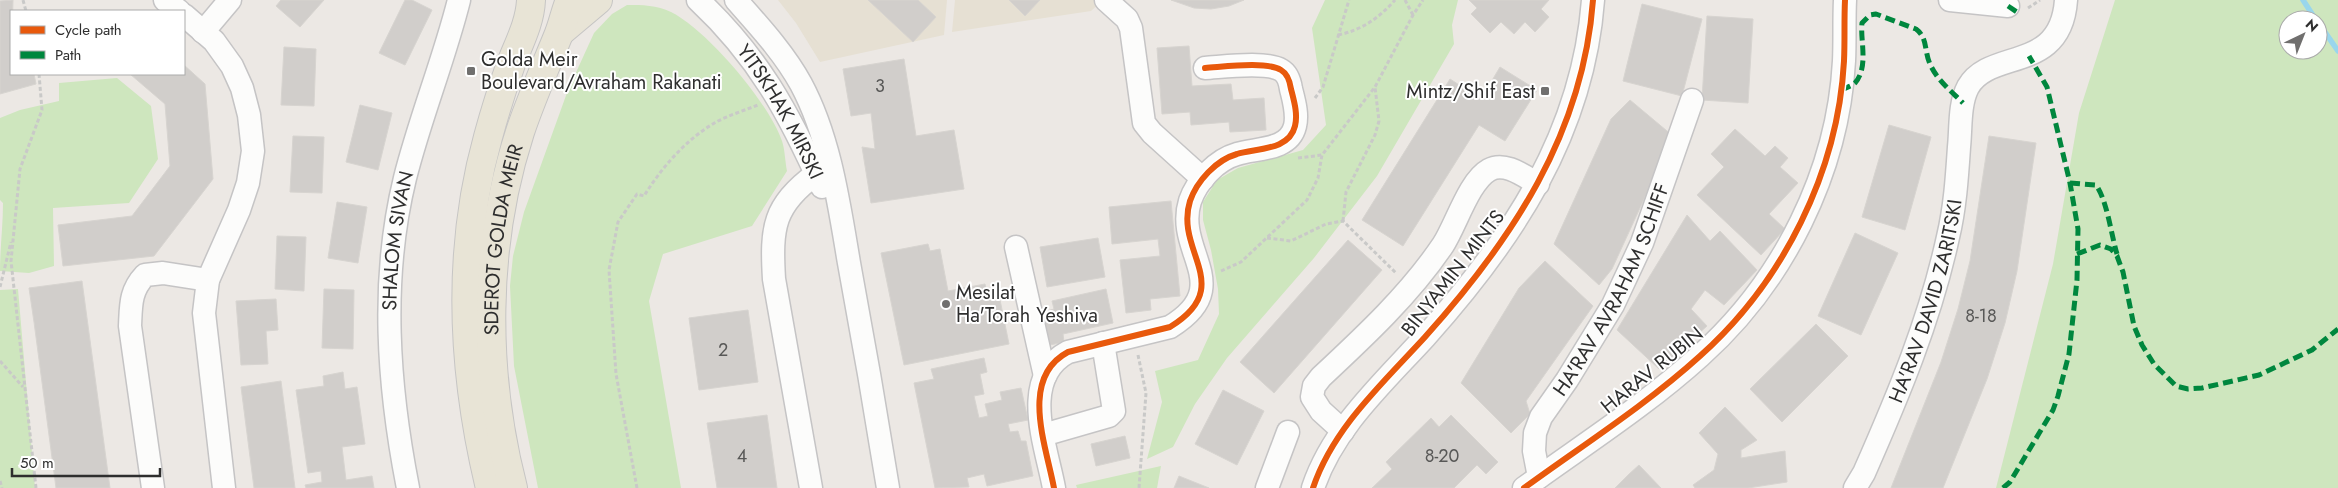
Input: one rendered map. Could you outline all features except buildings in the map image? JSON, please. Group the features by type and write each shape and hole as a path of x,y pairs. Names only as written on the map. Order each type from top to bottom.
{"main road":[{"name":"SDEROT GOLDA MEIR","path":"490,488 476,419 465,324 468,244 476,185 488,137 502,91 525,30 531,0"},
{"name":"SDEROT GOLDA MEIR","path":"513,488 499,424 492,371 491,328 496,244 506,190 520,132 560,32 570,0"},
{"path":"560,32 598,0"}],"street":[{"path":"165,0 178,10"},
{"path":"203,32 230,0"},
{"name":"SHALOM SIVAN","path":"408,488 391,367 390,267 405,179 459,0"},
{"name":"YITSKHAK MIRSKI","path":"698,0 740,43 778,97 799,134 844,235"},
{"name":"YITSKHAK MIRSKI","path":"736,0 760,27 801,84 815,117 830,168 844,235 888,488"},
{"path":"1106,0 1127,19 1132,28 1144,123 1152,133 1203,179"},
{"name":"BINYAMIN MINTS","path":"1313,488 1328,454 1342,431 1362,406 1448,311 1501,246 1538,184 1568,116 1586,46 1592,0"},
{"name":"HARAV RUBIN","path":"1532,482 1666,384 1701,356 1755,296 1774,268 1807,212 1820,181 1830,149 1840,101 1844,61 1844,0"},
{"path":"1950,0 2008,6"},
{"name":"HA'RAV DAVID ZARITSKI","path":"1855,488 1864,473 1913,359 1936,289 1948,236 1957,182 1963,103 1968,87 1977,77 1994,67 2029,56 2042,48 2059,28 2064,15 2066,0"},
{"path":"185,16 214,41 232,66 242,88 249,115 253,151 248,183 239,210 208,280 204,313 224,488"},
{"path":"1054,488 1038,408 1039,391 1055,358 1068,352 1170,327 1185,318 1196,306 1201,292 1202,279 1189,230 1188,215 1190,201 1203,179 1220,162 1236,154 1280,144 1290,137 1295,128 1297,115 1289,79 1281,70 1268,66 1205,68"},
{"name":"HA'RAV AVRAHAM SCHIFF","path":"1532,482 1534,433 1541,417 1568,380 1613,305 1642,243 1692,100"},
{"path":"1342,431 1321,412 1312,397 1314,386 1412,288 1446,240 1478,179 1489,170 1500,167 1516,171 1538,184"},
{"path":"811,488 774,279 772,246 778,215 787,199 816,174"},
{"path":"1016,247 1045,376"},
{"path":"153,488 130,326 131,303 135,286 145,275 163,273 208,280"},
{"path":"1044,435 1108,416 1114,411 1103,343"},
{"path":"1267,488 1288,432"}],"path":[{"path":"1297,115 1315,100 1323,86 1349,0"},
{"path":"1338,35 1356,31 1383,14 1395,0"},
{"path":"1405,0 1413,15"},
{"path":"1202,279 1241,262 1307,200 1318,178 1322,155 1375,86 1423,0"},
{"path":"36,488 11,260 20,169 42,110 39,75"},
{"path":"1342,221 1346,192 1375,136 1379,121 1375,86"},
{"path":"637,488 616,374 609,270 618,222 637,194 644,196 658,173 682,148 717,122 778,97"},
{"path":"1266,238 1292,241 1326,224 1342,221"},
{"path":"1342,221 1412,288"},
{"path":"0,287 13,232"},
{"path":"1134,336 1146,393 1139,488"},
{"path":"0,361 24,388"},
{"path":"0,481 2,488"}],"shaded area":[{"path":"778,0 947,0 944,35 820,62 796,23"},
{"path":"955,0 1103,0 1091,11 952,32"}],"green space":[{"path":"1325,0 1458,0 1452,25 1454,44 1377,176 1314,258 1227,358 1195,404 1173,447 1147,459 1162,402 1155,371 1198,360 1219,314 1218,289 1203,220 1203,202 1217,180 1238,168 1303,150 1326,125 1312,28"},
{"path":"2115,0 2338,0 2338,488 1996,488 2053,264 2079,113"},
{"path":"627,5 644,5 671,12 702,34 719,51 751,88 775,125 783,144 787,171 752,226 663,254 649,301 681,488 538,488 514,366 510,286 513,256 524,212 568,90 594,33 612,14"},
{"path":"117,78 151,106 158,159 129,203 53,208 54,266 29,273 0,271 3,203 0,200 0,118 20,110 59,101 59,83"},
{"path":"18,289 35,488 0,488 0,290"},
{"path":"1161,466 1157,488 1077,488 1076,485"}],"waterway":[{"path":"2303,0 2310,10"},
{"path":"2328,36 2338,51"}],"marked path":[{"path":"2008,6 2020,14"},
{"path":"1841,90 1854,84 1859,77 1863,62 1862,23 1870,15 1876,14 1916,29 1920,33 1928,59 1936,75 1963,103"},
{"path":"2003,488 2010,482 2053,410 2058,396 2069,354 2077,280 2078,229 2070,183 2047,87 2029,56"},
{"path":"2070,183 2096,185 2100,191 2117,254"},
{"path":"2077,254 2100,245 2111,249 2117,256 2123,272 2134,326 2142,345 2154,364 2176,386 2188,389 2202,388 2259,375 2312,350 2338,329"}],"cycle path":[{"path":"1313,488 1322,466 1346,426 1376,389 1457,300 1487,262 1514,223 1538,182 1558,140 1575,96 1586,49 1593,0"},
{"path":"1524,488 1636,408 1679,374 1730,327 1757,294 1801,222 1818,184 1831,144 1839,103 1844,61 1845,0"},
{"path":"1054,488 1042,433 1040,414 1040,395 1044,378 1053,364 1068,352 1170,327 1189,312 1199,297 1202,283 1187,219 1193,193 1208,172 1222,161 1237,154 1279,144 1292,134 1295,126 1296,112 1290,84 1287,76 1281,70 1274,67 1255,65 1205,68"}],"place":[{"name":"Golda Meir Boulevard/Avraham Rakanati","path":"471,71"},
{"name":"Mintz/Shif East","path":"1545,91"},
{"name":"Mesilat Ha'Torah Yeshiva","path":"946,304"}]}
